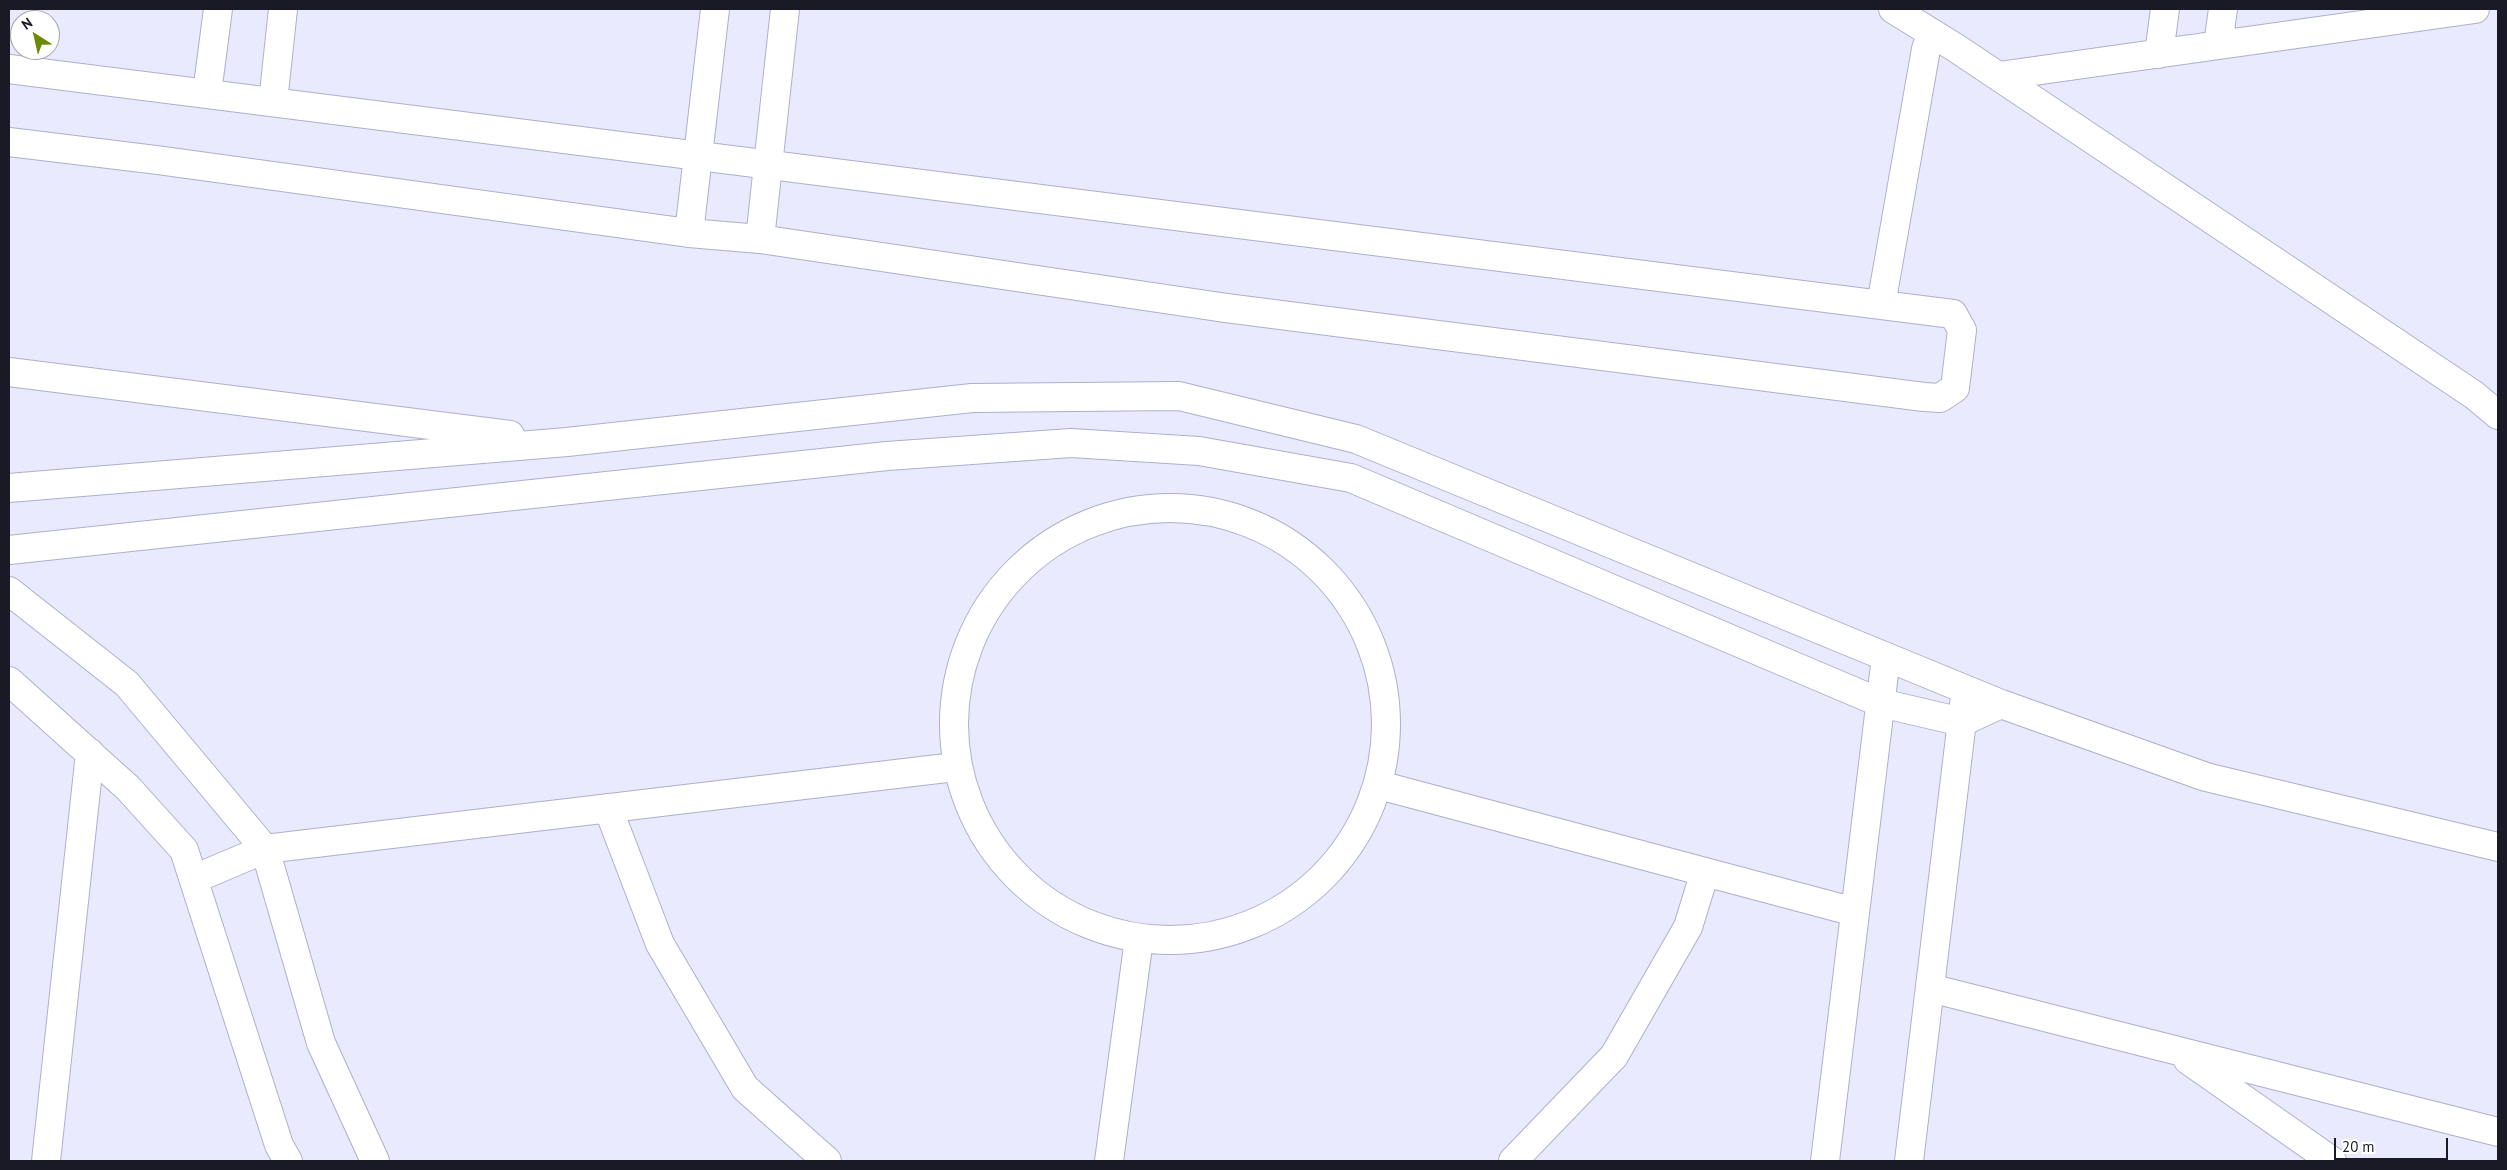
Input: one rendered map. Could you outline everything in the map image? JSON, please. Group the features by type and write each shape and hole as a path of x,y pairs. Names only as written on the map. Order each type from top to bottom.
{"street":[{"path":"207,94 218,9"},
{"path":"272,102 283,9"},
{"path":"689,234 715,9"},
{"path":"760,239 785,9"},
{"path":"1893,9 2486,393 2498,415"},
{"path":"2159,54 2165,9"},
{"path":"2218,45 2223,9"},
{"path":"1998,76 2475,9"},
{"path":"1881,305 1926,50 1932,33"},
{"path":"9,68 1953,314 1962,330 1954,388 1940,398 1226,308 760,239 689,234 177,162 9,142"},
{"path":"9,372 566,442"},
{"path":"9,488 566,442 972,398 1178,396 1356,439 2000,704 2206,777 2498,847"},
{"path":"9,550 887,456 1071,443 1199,450 1351,478 1881,703 1962,722 2000,704"},
{"path":"1136,508 1223,512 1302,550 1360,615 1387,698 1379,785 1347,850 1296,901 1231,932 1160,942 1139,939 1089,926 1027,890 981,834 955,767 956,680 991,599 1054,539 1136,508"},
{"path":"9,591 127,684 265,849 321,1043 375,1161"},
{"path":"1825,1161 1886,657"},
{"path":"9,681 128,788 184,850 279,1145 288,1161"},
{"path":"1909,1161 1965,690"},
{"path":"46,1161 90,753"},
{"path":"194,879 265,849 955,767"},
{"path":"1379,785 1855,912"},
{"path":"608,808 660,944 745,1088 827,1161"},
{"path":"1514,1161 1614,1056 1688,927 1705,872"},
{"path":"1109,1161 1139,939"},
{"path":"1930,988 2498,1132"},
{"path":"2172,1049 2332,1161"}]}
